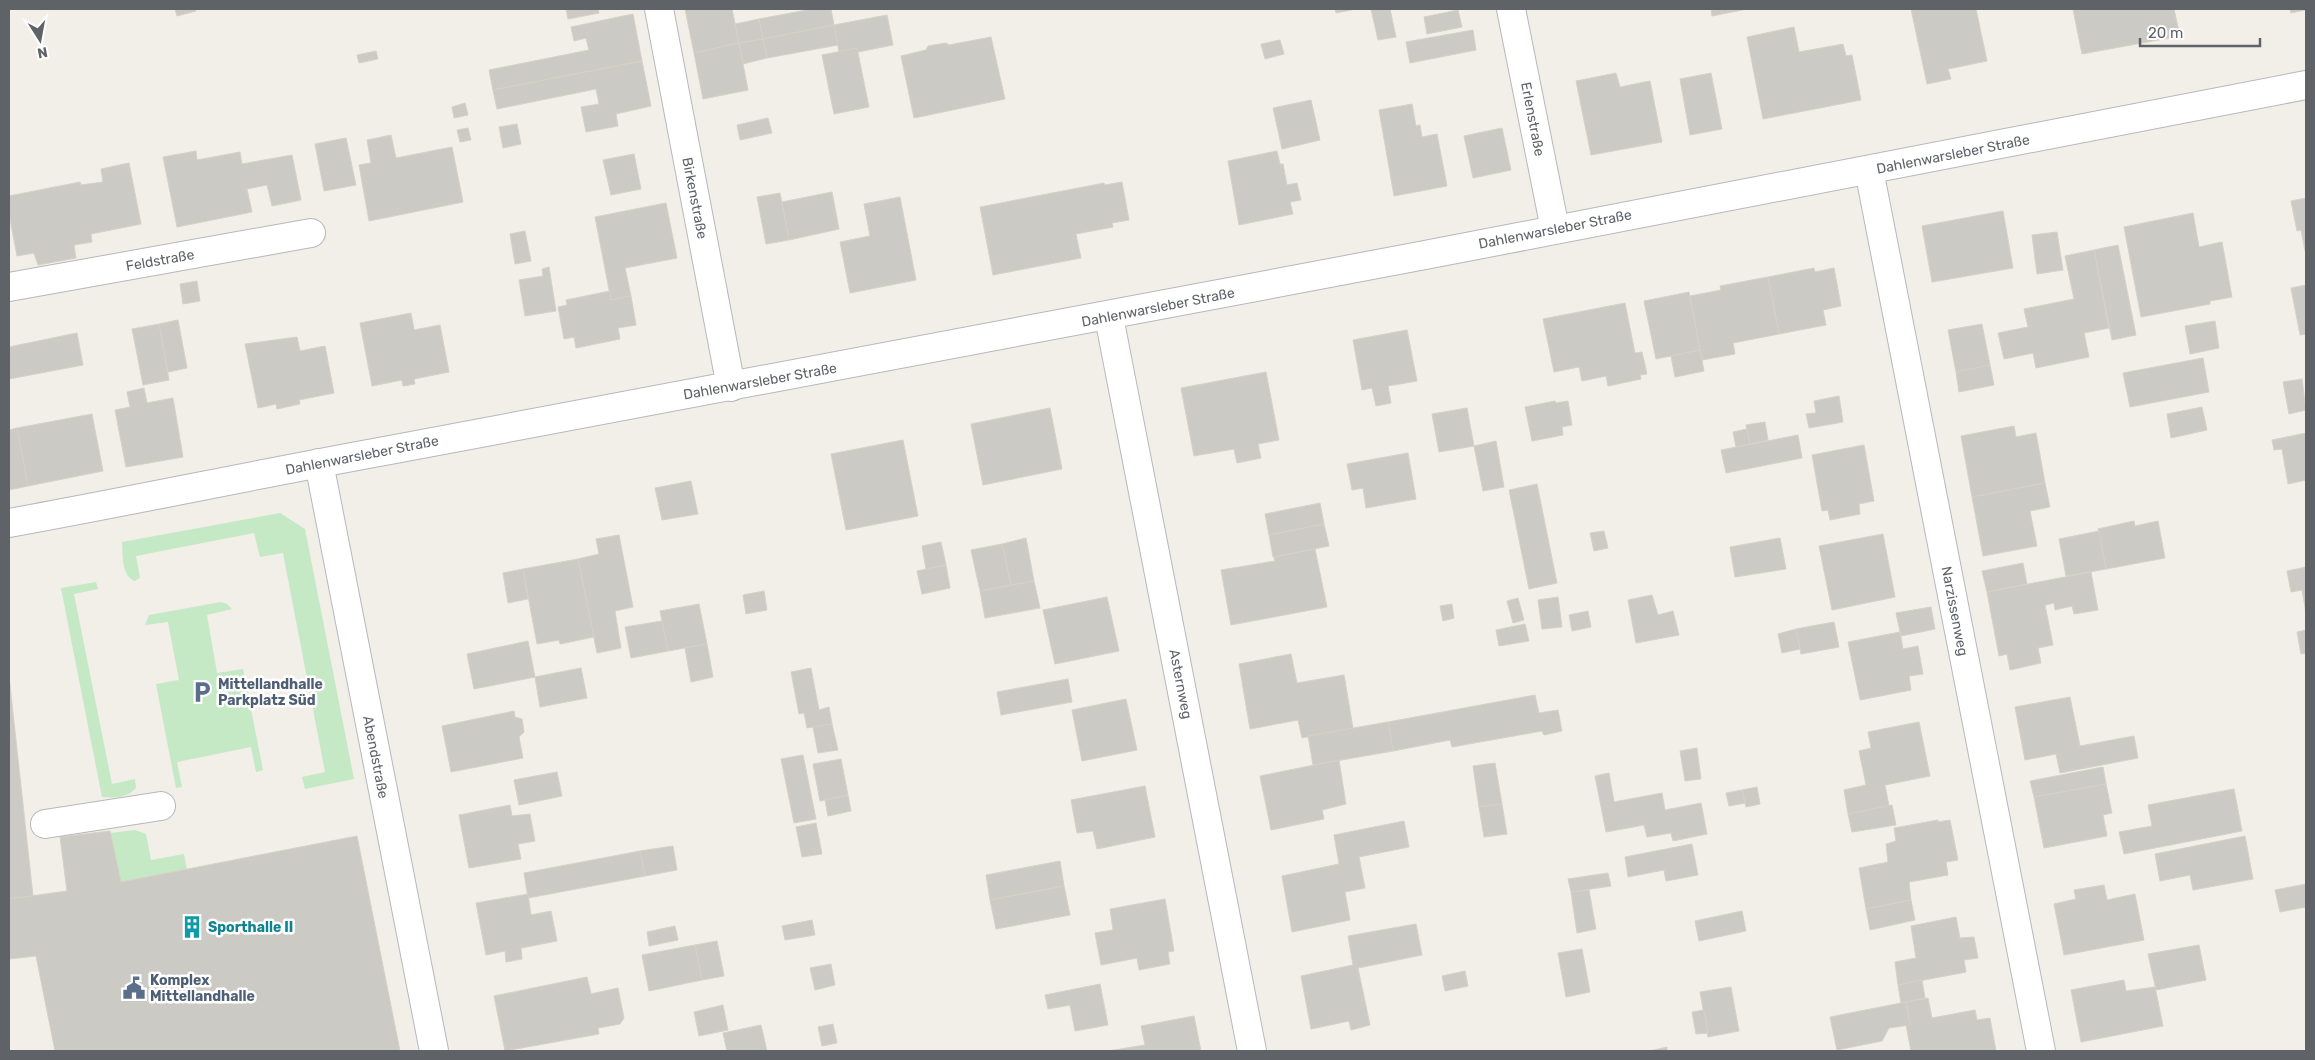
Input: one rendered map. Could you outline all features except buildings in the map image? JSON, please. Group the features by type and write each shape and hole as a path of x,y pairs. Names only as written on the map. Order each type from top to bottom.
{"street":[{"name":"Birkenstraße","path":"659,9 731,387"},
{"name":"Erlenstraße","path":"1511,9 1555,228"},
{"name":"Dahlenwarsleber Straße","path":"9,522 1109,316 1555,228 1869,170 2306,85"},
{"name":"Narzissenweg","path":"1869,170 2041,1051"},
{"name":"Feldstraße","path":"9,287 311,234"},
{"name":"Asternweg","path":"1109,316 1252,1051"},
{"name":"Abendstraße","path":"319,463 434,1051"},
{"path":"45,824 162,806"}],"green space":[{"path":"280,513 305,529 354,779 305,789 302,777 325,772 283,553 260,557 254,533 136,556 140,578 135,581 127,575 123,559 122,542"},
{"path":"96,582 98,589 74,594 112,784 135,779 136,788 125,796 102,797 61,588"},
{"path":"221,602 227,604 232,609 207,615 217,673 243,669 263,770 256,772 251,747 177,762 182,787 176,788 156,684 179,680 168,622 145,625 149,615"},
{"path":"135,830 146,834 151,860 184,854 187,869 121,882 110,833"}],"place":[{"name":"Mittellandhalle Parkplatz Süd","path":"202,692"},
{"name":"Sporthalle II","path":"192,927"},
{"name":"Komplex Mittellandhalle","path":"134,988"}]}
